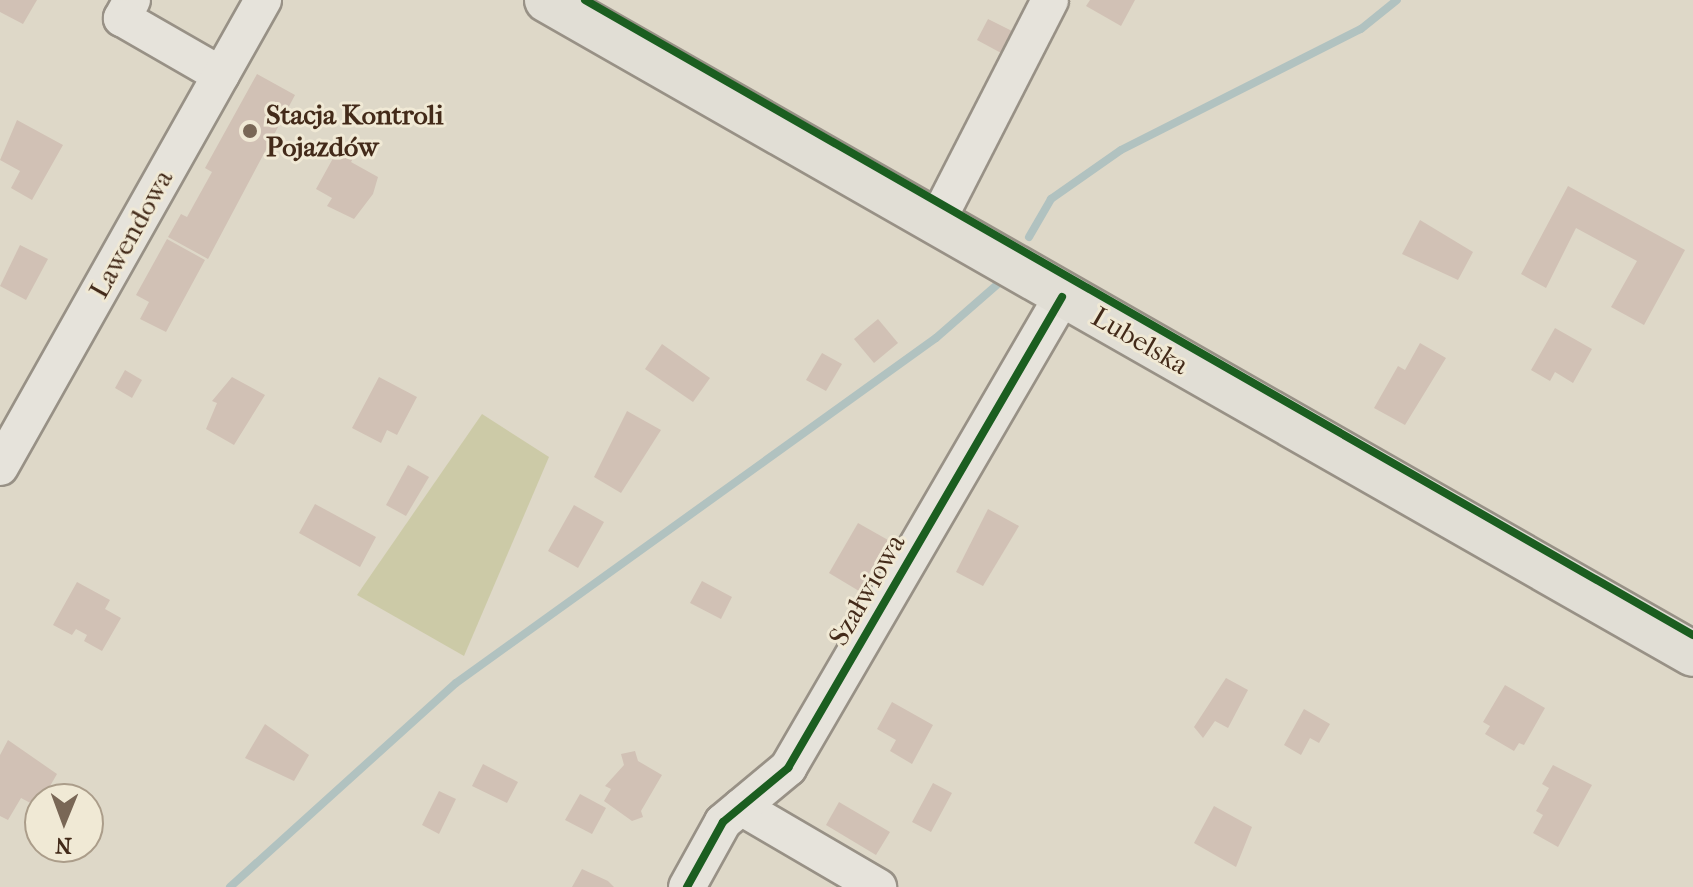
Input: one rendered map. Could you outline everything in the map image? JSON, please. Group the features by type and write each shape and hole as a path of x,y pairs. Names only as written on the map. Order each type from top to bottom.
{"main road":[{"name":"Lubelska","path":"547,0 1062,297 1693,654"}],"street":[{"path":"132,0 122,18 221,75"},
{"name":"Lawendowa","path":"0,467 263,0"},
{"path":"936,223 1050,0"},
{"name":"Szałwiowa","path":"687,887 723,822 788,768 1062,297"},
{"path":"741,807 878,887"}],"shaded area":[{"path":"482,414 549,457 464,656 357,595"}],"building":[{"path":"0,0 37,0 23,24 0,12"},
{"path":"1090,0 1135,0 1121,26 1086,6"},
{"path":"988,19 1014,32 1003,54 977,40"},
{"path":"257,74 295,95 208,259 168,237 181,214 187,217 212,172 205,168"},
{"path":"17,120 63,145 32,200 11,188 20,171 0,160"},
{"path":"342,142 358,150 351,162 378,177 373,194 354,219 327,206 332,198 316,189"},
{"path":"1568,186 1685,250 1644,325 1611,307 1637,261 1576,228 1546,288 1521,274"},
{"path":"1420,220 1473,252 1458,280 1402,254"},
{"path":"167,239 205,260 166,332 140,319 149,302 136,295"},
{"path":"20,245 48,259 26,300 0,286"},
{"path":"878,319 898,343 874,363 854,339"},
{"path":"1555,328 1592,349 1573,383 1555,372 1550,381 1531,370"},
{"path":"1420,343 1446,358 1405,425 1374,408 1398,366 1405,370"},
{"path":"662,344 710,378 693,402 645,369"},
{"path":"822,353 842,364 826,391 806,380"},
{"path":"125,370 142,380 132,398 115,388"},
{"path":"232,377 265,395 234,445 206,429 217,403 212,401"},
{"path":"379,377 417,397 397,435 387,430 381,443 352,428"},
{"path":"627,411 661,430 621,493 594,477"},
{"path":"408,465 429,477 406,516 386,505"},
{"path":"315,504 376,537 360,567 299,533"},
{"path":"574,505 604,522 578,568 548,551"},
{"path":"988,509 1019,526 983,586 956,572"},
{"path":"858,523 888,540 859,591 829,573"},
{"path":"702,581 732,597 721,619 690,603"},
{"path":"77,582 110,600 105,609 121,618 102,651 84,641 87,635 76,629 72,635 53,625"},
{"path":"1226,678 1248,690 1228,728 1215,721 1203,738 1194,727"},
{"path":"1505,685 1545,708 1524,745 1519,743 1514,751 1485,734 1490,726 1483,722"},
{"path":"892,702 933,725 912,764 890,751 896,740 877,729"},
{"path":"1304,709 1330,724 1319,743 1310,738 1301,755 1284,745"},
{"path":"265,724 309,755 294,781 245,758"},
{"path":"8,740 57,774 52,783 24,783 24,800 21,798 8,820 0,816 0,755"},
{"path":"635,751 638,761 662,775 641,811 643,817 632,821 604,801 611,789 605,786 624,765 621,754"},
{"path":"483,764 518,782 507,803 472,786"},
{"path":"1553,765 1592,785 1558,847 1533,833 1543,815 1536,811 1549,788 1542,784"},
{"path":"933,783 952,793 931,832 912,822"},
{"path":"439,791 456,799 439,834 422,825"},
{"path":"580,794 606,808 592,834 565,820"},
{"path":"839,802 890,832 876,855 826,825"},
{"path":"1214,806 1252,827 1236,867 1194,843"},
{"path":"582,869 608,881 614,887 572,887"}],"waterway":[{"path":"1029,237 1051,199 1121,150 1361,29 1397,0"},
{"path":"230,887 456,683 936,338 999,283"}],"cycle path":[{"path":"585,0 1693,635"},
{"path":"687,887 723,822 788,768 1062,297"}],"place":[{"name":"Stacja Kontroli Pojazdów","path":"250,131"}]}
